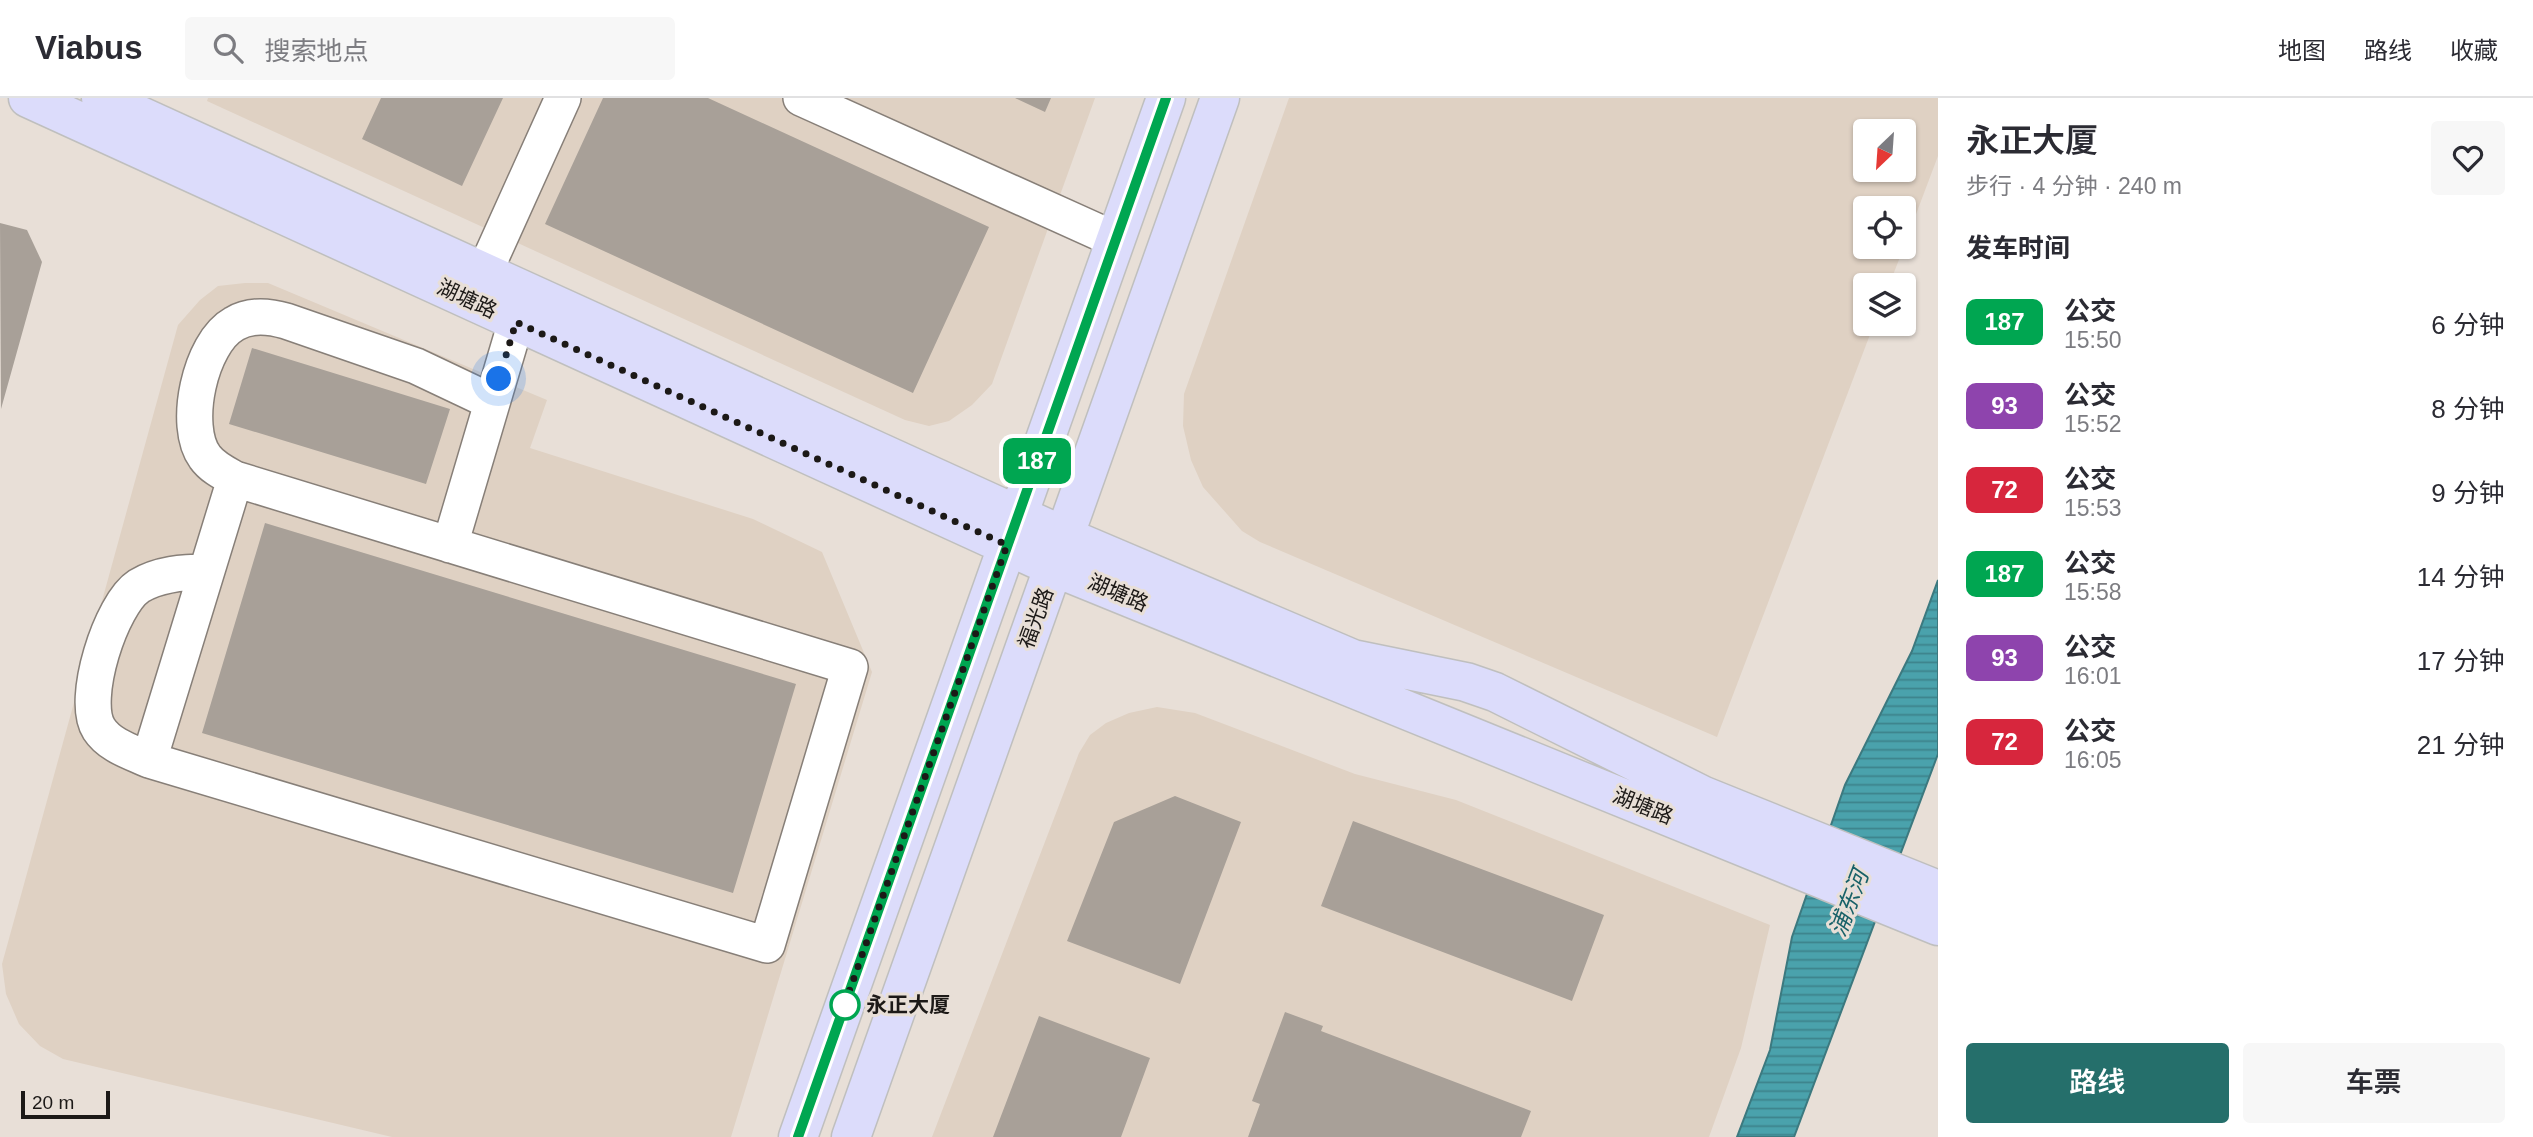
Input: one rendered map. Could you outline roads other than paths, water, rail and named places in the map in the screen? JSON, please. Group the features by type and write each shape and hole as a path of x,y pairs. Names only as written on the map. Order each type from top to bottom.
{"main road":[{"name":"湖塘路","path":"28,98 516,322 1012,530"},
{"name":"湖塘路","path":"101,98 484,273 1060,552 1805,854"},
{"path":"798,1137 1166,98"},
{"name":"福光路","path":"851,1137 1220,98"},
{"name":"湖塘路","path":"1060,552 1353,659 1466,682 1495,692 1704,796 1805,854"},
{"path":"1805,854 1924,902"}],"lane":[{"path":"484,273 562,98"},
{"path":"801,98 1116,240"},
{"path":"206,572 155,578 136,588 122,603 112,622 93,687 93,710 98,728 111,742 149,760 767,946 850,667 235,479 219,471 205,458 197,441 194,421 195,400 213,345 222,332 236,323 254,317 271,317 286,321 416,366 492,402"},
{"path":"450,545 516,322"},
{"path":"149,760 235,479"}],"water":[{"name":"浦东河","path":"1938,580 1938,754 1794,1137 1737,1137 1770,1050 1792,937 1845,785 1912,651"}],"place":[{"name":"永正大厦","path":"845,1005"}]}
